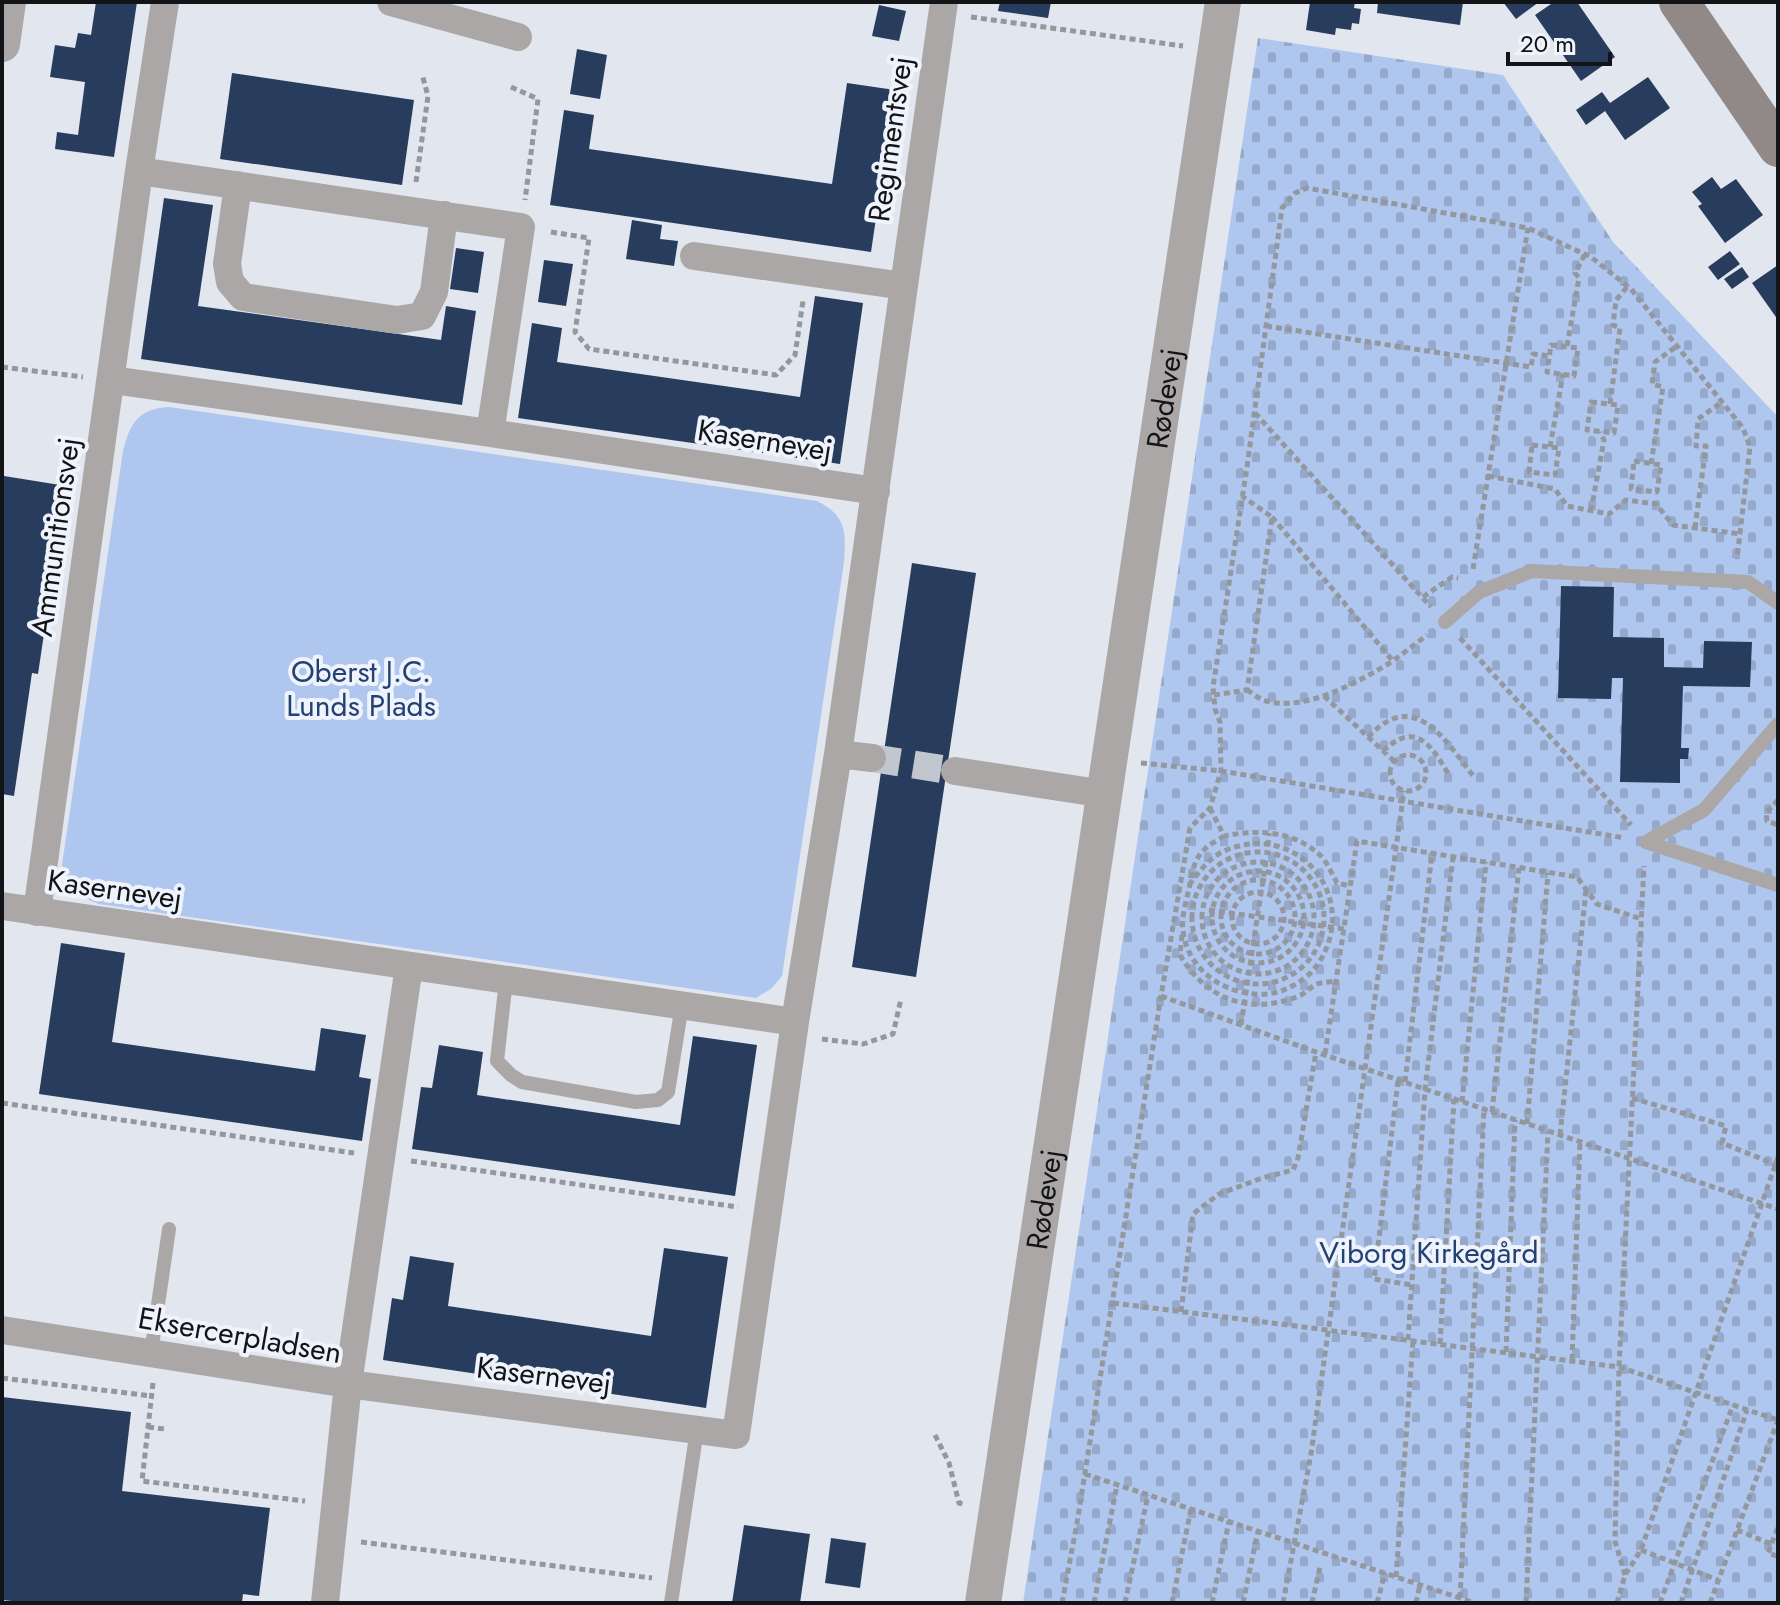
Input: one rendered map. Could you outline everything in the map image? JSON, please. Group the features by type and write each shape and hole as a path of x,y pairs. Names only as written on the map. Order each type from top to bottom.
{"main road":[{"path":"1679,2 1778,147"}],"street":[{"path":"2,44 8,2"},
{"name":"Ammunitionsvej","path":"37,912 165,2"},
{"path":"391,2 518,37"},
{"name":"Rødevej","path":"983,1603 1223,2"},
{"name":"Regimentsvej","path":"876,491 943,8"},
{"path":"139,171 521,227 490,433"},
{"path":"238,185 227,264 230,282 243,297 397,320 422,316 434,292 444,215"},
{"path":"694,256 904,286"},
{"name":"Kasernevej","path":"112,380 876,491 736,1435 348,1384"},
{"path":"838,754 872,758"},
{"path":"955,771 1108,777"},
{"name":"Kasernevej","path":"2,906 682,1005 794,1029"},
{"path":"348,1384 409,966"},
{"name":"Eksercerpladsen","path":"2,1330 348,1384 325,1603"}],"lane":[{"path":"1445,622 1475,586 1532,571 1748,582 1778,603"},
{"path":"1646,842 1704,810 1778,724"},
{"path":"1646,842 1778,885"},
{"path":"506,980 497,1061 511,1075 522,1082 636,1102 658,1100 668,1092 682,1005"},
{"path":"154,1354 169,1229"},
{"path":"671,1603 697,1430"}],"path":[{"path":"943,8 1217,51"},
{"path":"412,210 428,96 422,74"},
{"path":"511,87 538,99 521,227 589,238 575,332 589,349 776,375 795,355 807,272"},
{"path":"1062,1603 1190,828 1210,808 1221,771 1220,722 1214,695 1282,208 1295,193 1307,188 1528,228 1585,254 1628,286 1743,428 1750,447 1735,581"},
{"path":"1423,597 1452,577 1475,586 1488,476 1528,228"},
{"path":"1567,346 1579,278 1575,273 1585,254"},
{"path":"1610,404 1620,328 1613,325 1616,300 1628,286"},
{"path":"1266,326 1531,367 1533,354 1549,356"},
{"path":"1551,345 1578,348 1574,376 1547,372 1549,356 1551,345"},
{"path":"1651,464 1663,387 1652,384 1655,362 1677,346"},
{"path":"2,367 112,380"},
{"path":"1550,447 1563,374"},
{"path":"1591,402 1610,404 1618,405 1614,433 1587,430 1591,402"},
{"path":"1695,528 1706,446 1696,446 1698,419 1722,402"},
{"path":"1591,511 1604,440 1600,431"},
{"path":"1532,445 1559,448 1555,475 1541,474 1529,472 1532,445"},
{"path":"1634,461 1651,464 1661,465 1657,492 1631,489 1634,461"},
{"path":"1539,485 1541,474"},
{"path":"1488,476 1555,489 1567,506 1609,514 1626,500 1656,504 1673,525 1740,534"},
{"path":"1642,502 1643,491"},
{"path":"1242,496 1272,517 1393,661"},
{"path":"1247,690 1272,517"},
{"path":"1214,695 1247,690 1264,701 1295,702 1347,689 1393,661 1445,622"},
{"path":"1323,695 1394,761"},
{"path":"1368,737 1380,724 1414,716 1434,727 1474,777"},
{"path":"1383,751 1394,740 1410,736 1418,738 1426,741 1449,775"},
{"path":"1416,756 1424,765 1424,782 1416,790 1404,791 1391,779 1394,761 1416,756"},
{"path":"1108,777 1221,771 1646,842 1619,1367 1615,1541 1625,1575"},
{"path":"1283,1603 1311,1454 1404,791"},
{"path":"1778,800 1766,813 1767,821 1778,825"},
{"path":"1210,808 1224,836"},
{"path":"1336,981 1317,984 1301,996 1274,1005 1245,1004 1222,996 1201,984 1180,955 1185,906 1194,863 1204,849 1224,836 1246,832 1297,838 1323,857 1337,883 1350,886"},
{"path":"1241,1025 1269,833"},
{"path":"1325,1054 1357,841 1577,877 1597,904 1641,919"},
{"path":"1182,930 1190,953 1204,972 1223,987 1246,994 1271,994 1293,986 1313,971 1327,951 1333,928 1332,904 1324,882 1310,864 1290,850 1268,844 1247,844 1222,852 1205,865 1189,885"},
{"path":"1246,852 1267,852 1287,858 1304,869 1317,886 1324,905 1324,926 1318,946 1306,964 1289,976 1269,983 1248,983 1228,977 1205,956 1193,928 1193,908 1199,888 1211,871 1227,859 1246,852"},
{"path":"1412,1285 1374,1279 1432,854"},
{"path":"1396,1577 1425,1089 1453,857"},
{"path":"1265,862 1282,867 1297,877 1313,907 1314,925 1309,942 1298,957 1284,967 1267,973 1249,973 1218,957 1208,943 1203,927 1203,909 1208,892 1218,878 1240,865 1265,862"},
{"path":"1462,1102 1486,862"},
{"path":"1492,1112 1519,868"},
{"path":"1264,871 1290,883 1304,909 1304,924 1292,950 1280,959 1265,964 1250,963 1236,959 1216,939 1211,910 1224,885 1236,876 1264,871"},
{"path":"1527,1124 1548,873"},
{"path":"1262,880 1283,890 1290,900 1295,922 1284,943 1275,950 1252,954 1231,943 1221,923 1221,912 1225,901 1240,884 1262,880"},
{"path":"1560,1135 1586,889"},
{"path":"1261,892 1269,894 1281,905 1285,921 1271,942 1253,944 1239,937 1232,922 1232,913 1239,899 1261,892"},
{"path":"1176,905 1344,929"},
{"path":"1161,996 1778,1209"},
{"path":"794,1029 863,1044 893,1034 901,999"},
{"path":"1181,1312 1193,1214 1219,1194 1293,1170 1298,1158 1316,1052"},
{"path":"1632,1098 1726,1126 1722,1143 1777,1165"},
{"path":"1440,1344 1454,1099"},
{"path":"1460,1598 1484,1109"},
{"path":"1506,1352 1515,1120"},
{"path":"1526,1603 1548,1132"},
{"path":"1572,1360 1580,1142"},
{"path":"1617,1603 1625,1575 1641,1550 1778,1157"},
{"path":"1113,1303 1619,1367 1778,1420 1710,1603"},
{"path":"154,1354 142,1481 335,1504"},
{"path":"2,1378 152,1396"},
{"path":"1660,1603 1733,1405"},
{"path":"1681,1603 1747,1410"},
{"path":"148,1427 165,1429"},
{"path":"935,1435 949,1463 959,1503 996,1515"},
{"path":"1085,1474 1473,1603"},
{"path":"1094,1603 1117,1485"},
{"path":"1125,1603 1148,1495"},
{"path":"1172,1603 1191,1509"},
{"path":"1212,1603 1229,1521"},
{"path":"1778,1527 1768,1553 1778,1555"},
{"path":"1737,1530 1771,1544"},
{"path":"1243,1603 1258,1531"},
{"path":"332,1538 674,1581"},
{"path":"1641,1550 1719,1580"},
{"path":"1312,1603 1320,1567"},
{"path":"1377,1603 1385,1573"},
{"path":"1416,1603 1420,1585"},
{"path":"1439,1603 1442,1592"}],"green space":[{"name":"Viborg Kirkegård","path":"1258,38 1503,75 1613,242 1778,417 1778,1603 1023,1603"},
{"name":"Oberst J.C. Lunds Plads","path":"169,407 817,501 834,512 844,533 844,562 782,976 772,988 756,998 99,904 82,897 69,885 62,865 123,451 137,419 158,408"}],"building":[{"path":"96,2 137,2 114,157 55,149 57,132 78,135 85,82 50,77 55,45 75,48 78,33 91,35"},
{"path":"1000,2 1051,2 1048,18 998,11"},
{"path":"1310,2 1355,2 1354,8 1361,9 1359,24 1352,23 1351,30 1336,28 1335,35 1306,30"},
{"path":"1378,2 1463,2 1460,25 1377,13"},
{"path":"1503,2 1539,2 1516,19"},
{"path":"1554,2 1577,2 1615,57 1581,81 1535,15"},
{"path":"879,5 906,11 899,41 872,36"},
{"path":"577,49 607,55 600,99 570,94"},
{"path":"232,73 414,100 402,185 220,159"},
{"path":"1648,77 1670,108 1625,140 1605,111 1586,125 1576,110 1602,92 1610,103"},
{"path":"847,83 895,90 871,252 550,205 564,110 594,115 589,149 832,184"},
{"path":"1712,177 1721,189 1736,179 1763,215 1725,243 1698,206 1702,204 1692,192"},
{"path":"164,198 213,205 198,306 441,340 446,306 476,311 462,405 141,359"},
{"path":"632,220 662,225 660,239 678,241 674,266 626,259"},
{"path":"456,248 484,252 478,293 450,289"},
{"path":"1730,251 1740,264 1718,280 1708,267"},
{"path":"544,260 573,264 566,306 538,302"},
{"path":"1778,265 1778,320 1752,283"},
{"path":"1742,267 1749,277 1732,289 1724,279"},
{"path":"815,296 863,303 840,464 518,418 532,323 562,328 557,362 800,397"},
{"path":"4,476 60,485 42,607 48,607 38,674 32,673 14,796 2,794"},
{"path":"912,563 976,573 916,977 852,967"},
{"path":"1561,586 1614,587 1613,637 1664,638 1664,667 1703,668 1704,641 1752,642 1750,687 1683,686 1681,748 1689,748 1688,759 1680,759 1680,783 1620,782 1623,678 1612,678 1611,699 1558,698"},
{"path":"61,943 125,953 112,1042 315,1071 321,1028 366,1035 359,1077 371,1079 362,1141 39,1094"},
{"path":"693,1036 757,1045 735,1196 412,1149 421,1087 432,1088 439,1045 483,1052 477,1095 680,1125"},
{"path":"664,1248 728,1257 706,1408 383,1360 392,1298 403,1300 410,1256 454,1263 448,1306 651,1336"},
{"path":"2,1397 131,1412 122,1491 270,1508 259,1596 243,1594 242,1603 32,1603 2,1600"},
{"path":"744,1525 810,1534 800,1603 732,1603"},
{"path":"831,1538 866,1543 860,1588 825,1583"}],"tunnel":[{"path":"872,758 955,771"}]}
